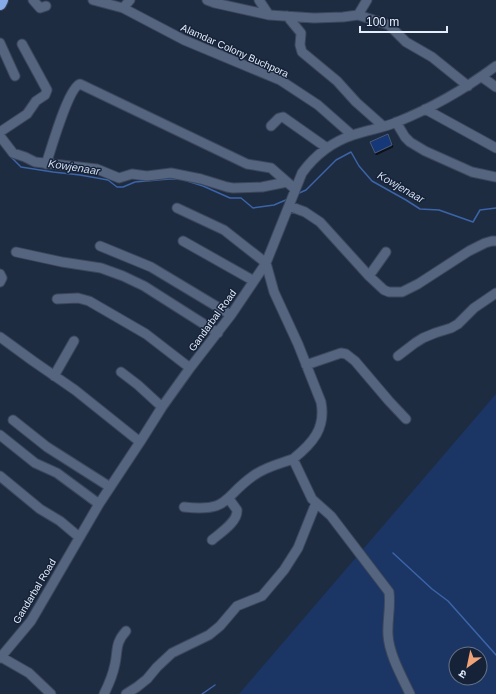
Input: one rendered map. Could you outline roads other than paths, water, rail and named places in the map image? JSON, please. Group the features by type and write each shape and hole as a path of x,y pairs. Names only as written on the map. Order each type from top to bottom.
{"highway":[{"path":"0,4 2,0"}],"street":[{"path":"33,0 40,8 46,6"},
{"name":"Alamdar Colony Buchpora","path":"93,0 123,8 184,40 280,80 318,105 352,135"},
{"path":"123,8 130,0"},
{"path":"206,0 269,15 314,18 358,15 389,25 406,42 432,57 468,86"},
{"path":"259,0 269,15"},
{"path":"358,15 367,0"},
{"path":"287,16 301,33 300,45 302,52 337,81 356,102 383,126"},
{"path":"0,43 15,76"},
{"path":"0,132 27,114 36,100 45,94 47,90 22,44"},
{"name":"Gandarbal Road","path":"1,658 31,621 98,504 162,407 231,315 266,263 295,189 308,164 327,148 352,135 396,122 450,97 482,77 496,66"},
{"path":"482,77 496,87"},
{"path":"46,164 74,88 80,84 247,164 271,168 295,189"},
{"path":"425,109 496,148"},
{"path":"271,126 279,118 283,117 327,148"},
{"path":"396,122 405,137 410,142 425,151 472,172 496,177"},
{"path":"0,136 13,153 35,162 97,169 118,178 132,174 147,176 172,173 201,179 227,188 262,187 287,182"},
{"path":"289,206 305,212 320,222 369,276 384,290 394,293 402,292 418,284 469,251 485,243 496,241"},
{"path":"178,208 224,230 266,263 268,275 274,292 306,365 321,402 322,409 322,423 319,430 309,445 293,459 268,467 261,471 248,480 223,504 215,507 200,509 184,507"},
{"path":"183,241 254,281"},
{"path":"100,246 151,267 231,315"},
{"path":"16,252 62,262 101,268 123,276 144,286 218,333"},
{"path":"369,276 386,252"},
{"path":"0,274 2,278 0,282"},
{"path":"398,356 414,343 423,338 458,324 474,308 496,293"},
{"path":"57,299 78,298 89,301 146,334 190,368"},
{"path":"0,349 3,339 76,390 140,442"},
{"path":"54,376 74,341"},
{"path":"306,365 341,353 351,357 389,402 406,419"},
{"path":"122,372 162,407"},
{"path":"13,420 47,447 110,487"},
{"path":"0,435 35,463 52,470 98,504"},
{"path":"293,459 308,493 316,503 331,516 388,592 390,602 388,630 389,645 410,694"},
{"path":"0,476 40,509 60,521 79,537"},
{"path":"212,540 237,516 237,510 229,499"},
{"path":"126,694 144,682 172,653 210,635 237,606 262,596 284,570 298,548 316,503"},
{"path":"104,694 115,666 118,643 126,631"},
{"path":"1,658 26,670 51,694"}],"waterway":[{"name":"Kowjenaar","path":"297,194 306,190 336,160 351,152 359,166 372,181 420,209 439,210 473,222 480,210 496,208"},
{"name":"Kowjenaar","path":"9,155 21,167 108,180 117,187 123,187 135,182 181,179"},
{"name":"Kowjenaar","path":"187,181 203,186 230,198 241,198 253,208 274,205 288,199"},
{"path":"393,553 432,589 448,601 496,655"},
{"path":"202,694 215,685"}]}
